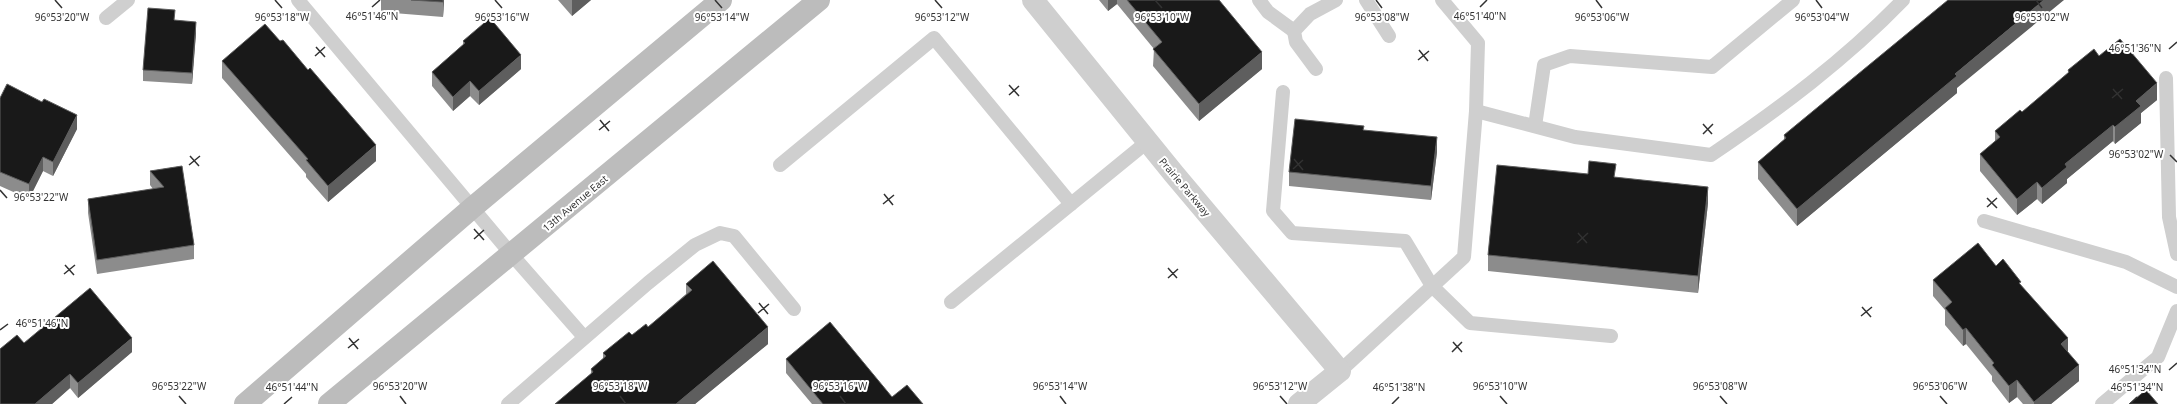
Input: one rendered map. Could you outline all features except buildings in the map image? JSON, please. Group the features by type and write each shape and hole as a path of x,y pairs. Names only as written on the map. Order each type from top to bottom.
{"main road":[{"path":"245,404 472,208 721,0"},
{"name":"13th Avenue East","path":"329,404 512,255 819,0"}],"street":[{"name":"Prairie Parkway","path":"1033,0 1147,142 1340,371"},
{"path":"1299,404 1340,371"}],"lane":[{"path":"106,18 128,0"},
{"path":"298,0 472,208 584,338"},
{"path":"1259,0 1268,12 1294,31 1296,42 1316,69"},
{"path":"1294,31 1310,14 1336,0"},
{"path":"1366,0 1389,36"},
{"path":"1340,371 1464,257 1476,111 1478,44 1442,0"},
{"path":"1535,126 1544,65 1570,56 1712,67 1793,0"},
{"path":"1476,111 1575,137 1711,155 1778,110 1874,30 1903,0"},
{"path":"780,164 934,38 1071,204"},
{"path":"2166,78 2169,217 2177,254"},
{"path":"1282,92 1273,211 1292,233 1405,241 1432,286 1470,323 1611,336"},
{"path":"951,302 1147,142"},
{"path":"1984,221 2126,262 2177,288"},
{"path":"508,404 584,338 696,245 720,233 734,236 794,309"},
{"path":"2102,404 2158,357 2177,311"}]}
